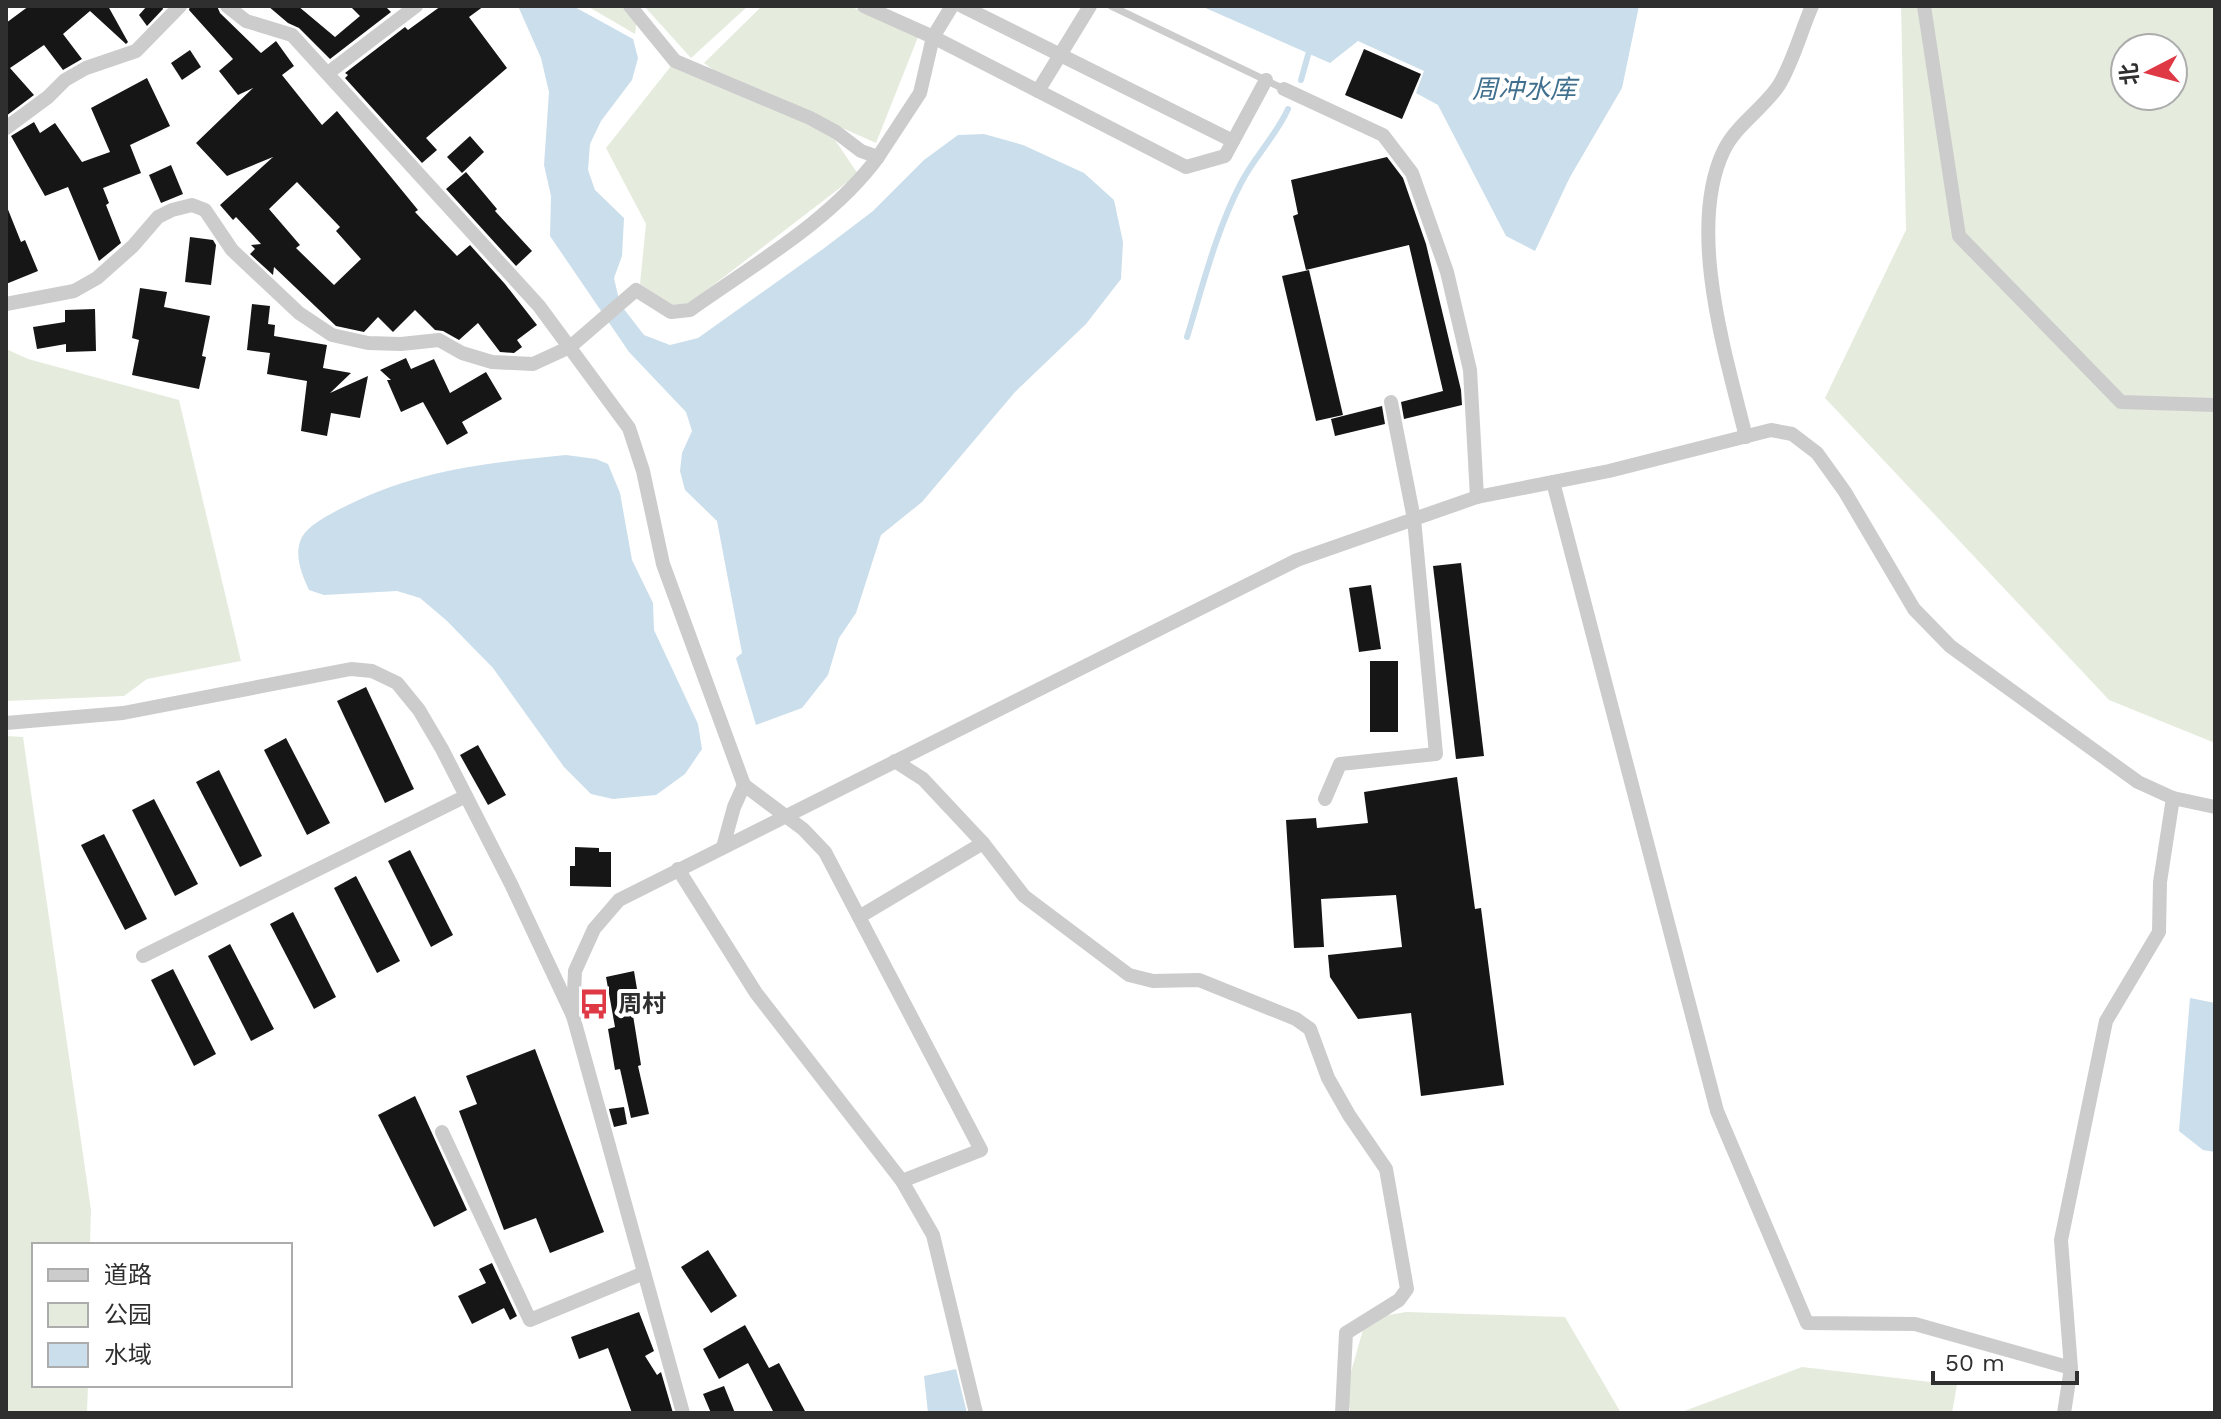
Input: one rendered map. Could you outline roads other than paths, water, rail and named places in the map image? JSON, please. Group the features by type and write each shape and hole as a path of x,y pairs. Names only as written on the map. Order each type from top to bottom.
{"street":[{"path":"6,128 48,97 65,80 86,68 136,51 180,6"},
{"path":"227,6 246,21 292,35 539,306 629,428 643,471 663,564 744,785 803,829 825,852 981,1150 902,1181"},
{"path":"328,73 416,6"},
{"path":"630,6 675,61 810,118 861,151 878,157"},
{"path":"864,6 933,37 1186,167 1225,156 1266,80"},
{"path":"6,304 74,291 97,278 158,217 192,205 205,210 232,250 263,282 299,313 332,335 368,343 439,340 462,353 492,362 533,364 570,347 636,290 671,312 690,310 825,213 861,180 920,93 933,37 952,6"},
{"path":"962,6 1233,141"},
{"path":"1038,91 1090,6"},
{"path":"1746,437 1715,309 1708,215 1713,181 1725,148 1750,115 1778,86 1812,6"},
{"path":"1924,6 1959,236 2121,402 2215,405"},
{"path":"1284,89 1383,135 1412,173 1447,272 1470,370 1477,497"},
{"path":"1325,799 1340,764 1436,754 1414,519 1391,402"},
{"path":"573,1016 575,971 594,929 619,900 1297,560 1477,497 1609,471 1771,430 1792,434 1817,453 1845,492 1914,609 1950,646 2138,782 2173,798 2215,807"},
{"path":"1553,482 1717,1111 1807,1323 1915,1324 2071,1368"},
{"path":"6,723 123,713 351,669 372,671 397,683 419,710 466,796 573,1016 683,1413"},
{"path":"895,761 923,779 983,843 1024,896 1129,975 1153,981 1199,980 1296,1019 1310,1029 1328,1078 1386,1169 1407,1289 1399,1300 1346,1333 1342,1413"},
{"path":"723,847 734,807 744,785"},
{"path":"143,956 466,796"},
{"path":"2064,1413 2071,1368 2061,1240 2106,1021 2159,932 2160,882 2173,798"},
{"path":"859,917 983,843"},
{"path":"678,869 756,993 902,1181 933,1235 976,1413"},
{"path":"442,1132 530,1320 644,1273"}],"lane":[{"path":"1111,6 1284,89"}],"water":[{"path":"518,6 573,6 633,39 638,58 632,80 601,121 590,144 588,170 595,190 624,218 622,256 614,278 620,304 644,335 670,345 698,338 823,249 873,211 924,160 958,135 984,134 1023,145 1084,173 1114,200 1123,242 1121,279 1086,324 1015,392 922,502 881,535 856,613 839,638 828,675 802,708 756,725 736,658 742,653 717,521 685,490 680,471 682,453 692,431 686,412 629,352 550,236 551,196 544,165 549,92 541,58"},
{"name":"周冲水库","path":"1201,6 1639,6 1622,88 1570,177 1535,251 1506,236 1438,105 1416,93 1424,71 1358,41 1330,63"},
{"path":"566,455 608,464 620,493 632,560 653,603 654,630 698,724 702,749 685,774 656,795 613,799 591,794 564,767 493,668 420,598 397,591 324,595 309,590 300,564 299,544 308,529 364,497 448,471"},
{"path":"2190,998 2215,1003 2215,1152 2203,1150 2179,1131"},
{"path":"956,1369 967,1413 928,1413 924,1376"}],"waterway":[{"path":"1301,80 1310,48"},
{"path":"1187,337 1232,201 1246,173 1288,109"}],"place":[{"name":"周村","path":"594,1004"}]}
